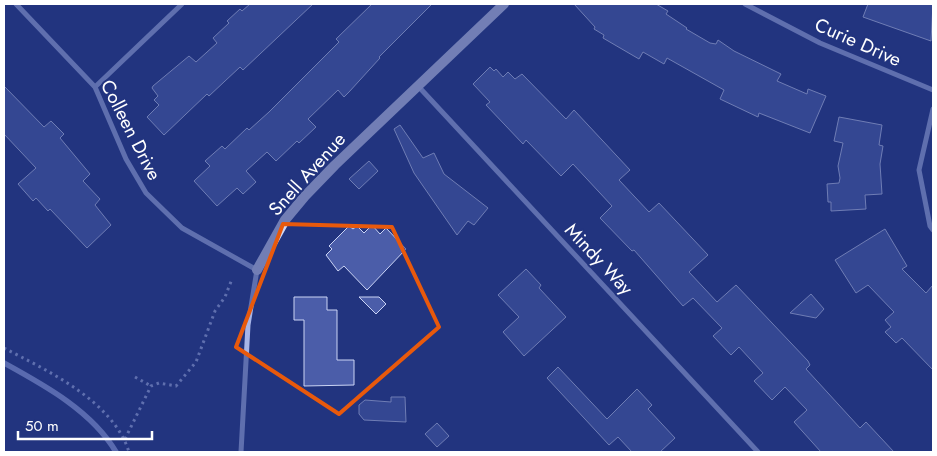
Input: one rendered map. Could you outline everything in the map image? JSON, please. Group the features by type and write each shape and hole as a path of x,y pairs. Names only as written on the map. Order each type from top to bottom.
{"street":[{"name":"Colleen Drive","path":"16,4 95,87 126,159 146,193 182,228 258,270"},
{"path":"95,87 182,4"},
{"name":"Snell Avenue","path":"241,452 248,325 258,270 285,220 335,165 504,4"},
{"name":"Curie Drive","path":"745,4 820,43 933,90"},
{"name":"Mindy Way","path":"418,86 758,452"},
{"path":"933,109 919,170 930,226 933,230"}],"path":[{"path":"125,439 151,386 159,383 176,386 191,369 200,352 215,311 225,297 232,279"},
{"path":"4,348 58,376 104,411 125,439 129,452"},
{"path":"135,377 151,386"}],"highlighted area":[{"path":"283,224 392,227 439,327 339,414 236,347"}],"building":[{"path":"250,4 313,4 243,70 240,67 209,96 207,94 164,135 147,117 159,105 154,100 158,96 152,88 153,86 189,56 196,62 217,43 213,38 229,23 227,21 240,9 242,11"},
{"path":"372,4 432,4 379,57 344,97 338,90 308,119 316,127 299,143 297,141 276,161 267,152 246,171 256,182 243,194 237,188 217,206 194,181 210,166 205,161 222,146 225,149 247,128 249,130 269,112 339,42 336,39"},
{"path":"574,4 656,4 668,11 666,14 686,29 710,43 716,44 718,40 734,51 781,74 777,81 807,94 808,89 826,96 810,133 759,113 758,117 720,99 724,90 667,58 664,64 643,52 639,59 603,38 604,35 594,29 595,27"},
{"path":"868,4 933,4 931,41 863,17"},
{"path":"490,67 494,71 496,69 503,77 508,72 515,79 522,74 566,119 574,110 630,170 619,180 649,212 659,203 708,255 689,272 717,302 736,285 808,361 810,365 806,369 860,428 866,422 894,452 821,452 794,422 807,410 785,387 772,400 754,381 763,373 739,347 731,355 713,336 722,328 693,298 683,306 634,250 632,251 600,218 612,206 573,164 561,176 526,140 523,144 486,105 490,102 473,84"},
{"path":"4,86 44,127 51,121 64,134 60,138 90,174 83,181 100,199 95,205 111,225 87,248 50,209 48,211 36,198 33,201 18,184 36,168 4,134"},
{"path":"839,117 882,125 879,145 883,146 880,164 882,194 865,195 866,209 831,211 831,202 828,202 827,184 839,183 840,178 838,166 843,143 834,141"},
{"path":"400,125 423,158 434,153 444,174 488,208 474,225 468,221 457,235 414,173 394,129"},
{"path":"369,161 378,171 359,189 349,179"},
{"path":"372,225 380,234 386,228 406,249 367,290 344,266 338,271 326,255 332,249 329,246 349,226 353,229 357,226 364,233"},
{"path":"885,229 907,266 902,269 926,293 933,285 933,370 902,338 896,343 885,332 891,327 885,320 894,312 868,285 856,293 835,260"},
{"path":"526,269 541,285 539,288 566,317 524,356 503,332 519,317 498,295"},
{"path":"811,294 824,309 816,318 790,313"},
{"path":"294,297 327,297 327,310 337,310 337,360 354,360 354,385 304,386 304,320 294,320"},
{"path":"359,297 379,297 386,304 376,314"},
{"path":"558,367 607,419 637,389 652,405 648,409 675,438 660,452 632,452 618,437 609,445 547,378"},
{"path":"391,397 405,397 406,422 364,420 359,414 359,405 365,400 391,402"},
{"path":"437,423 449,436 437,447 425,434"}],"waterway":[{"path":"4,363 66,400 94,424 116,452"}]}
